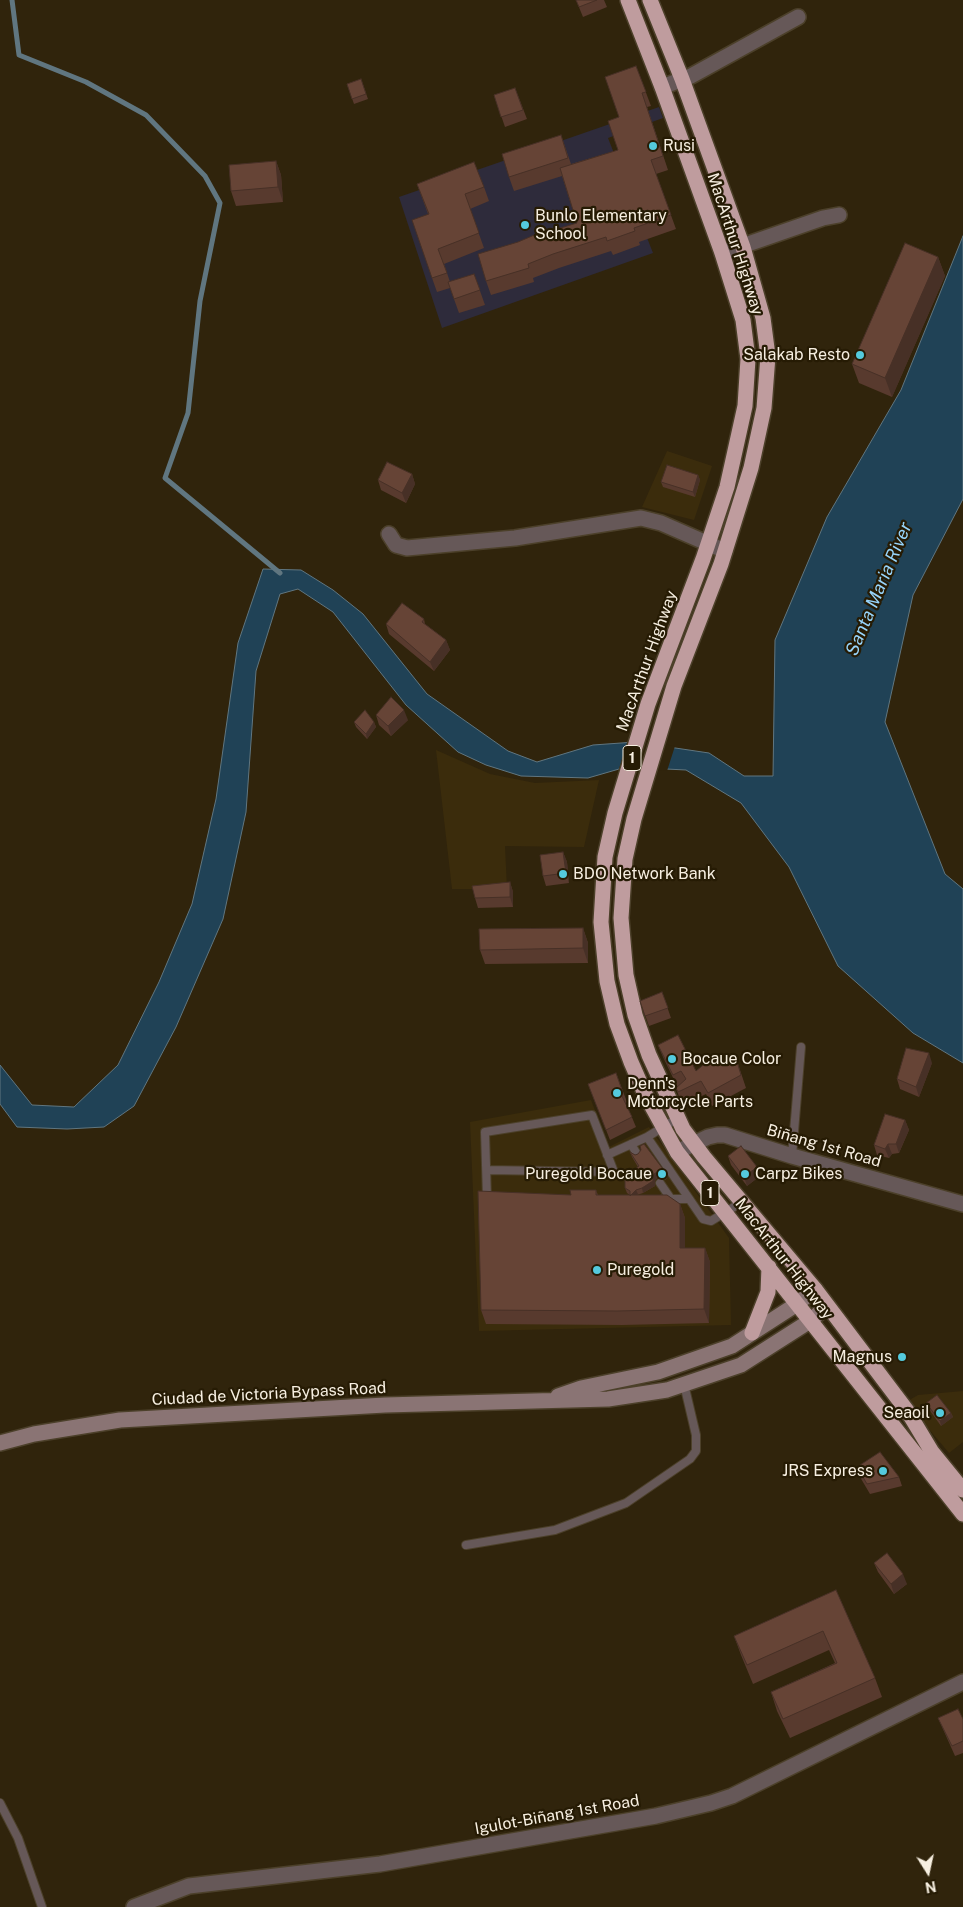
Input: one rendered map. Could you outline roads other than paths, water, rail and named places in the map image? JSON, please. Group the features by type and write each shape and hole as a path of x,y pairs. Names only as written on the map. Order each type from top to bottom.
{"highway":[{"name":"MacArthur Highway","path":"628,0 662,86 722,253 743,320 748,359 745,406 739,440 727,486 708,544 648,704 605,857 601,922 607,981 617,1024 631,1062 663,1127 678,1152 963,1514"},
{"name":"MacArthur Highway","path":"650,0 682,79 743,247 763,318 768,356 766,393 751,468 725,551 667,709 634,819 625,859 622,887 622,944 626,975 635,1015 649,1055 678,1118 693,1143 815,1289 908,1412 932,1452 963,1490"},
{"path":"752,1333 768,1292 769,1267"}],"main road":[{"name":"Ciudad de Victoria Bypass Road","path":"542,1401 581,1388 658,1372 732,1346 797,1304 815,1289"},
{"name":"Ciudad de Victoria Bypass Road","path":"0,1443 34,1434 120,1420 384,1405 608,1399 667,1390 741,1365 810,1321 827,1306"}],"street":[{"path":"662,86 682,79 738,51 798,17"},
{"path":"722,253 823,218 839,215"},
{"path":"389,534 396,545 407,548 515,538 641,518 661,523 725,551"},
{"name":"Biñang 1st Road","path":"678,1152 693,1143 717,1135 725,1135 792,1156 963,1204"},
{"name":"Igulot-Biñang 1st Road","path":"134,1907 189,1886 380,1864 646,1818 711,1803 732,1796 963,1682"}],"lane":[{"path":"792,1156 801,1047"},
{"path":"487,1170 614,1172 592,1116 485,1132 487,1198 496,1198"},
{"path":"607,1154 647,1137 678,1118"},
{"path":"647,1137 703,1219 711,1222 742,1202"},
{"path":"631,1144 637,1154"},
{"path":"660,1183 671,1200"},
{"path":"651,1199 689,1200"},
{"path":"466,1546 564,1527 626,1502 690,1459 696,1451 696,1435 684,1384"},
{"path":"0,1803 18,1838 42,1907"}],"water":[{"name":"Santa Maria River","path":"963,236 963,499 913,595 885,722 945,874 963,889 963,1063 913,1033 838,966 789,867 741,803 686,770 626,767 588,778 521,776 486,765 458,752 406,705 333,612 298,589 280,594 256,671 246,812 223,919 176,1027 134,1106 104,1127 67,1129 17,1127 0,1104 0,1065 32,1105 74,1107 118,1065 159,982 192,904 216,799 238,643 263,569 301,570 333,590 363,614 427,694 508,751 537,762 593,745 635,742 709,753 744,776 773,776 775,640 827,517 901,390"}],"waterway":[{"path":"12,0 19,55 86,82 146,115 205,176 220,203 200,301 188,413 165,478 280,573"}],"place":[{"name":"Rusi","path":"653,146"},
{"name":"Bunlo Elementary School","path":"525,225"},
{"name":"Salakab Resto","path":"860,355"},
{"name":"BDO Network Bank","path":"563,874"},
{"name":"Bocaue Color","path":"672,1059"},
{"name":"Denn's Motorcycle Parts","path":"617,1093"},
{"name":"Puregold Bocaue","path":"662,1174"},
{"name":"Carpz Bikes","path":"745,1174"},
{"name":"Puregold","path":"597,1270"},
{"name":"Magnus","path":"902,1357"},
{"name":"Seaoil","path":"940,1413"},
{"name":"JRS Express","path":"883,1471"}]}
